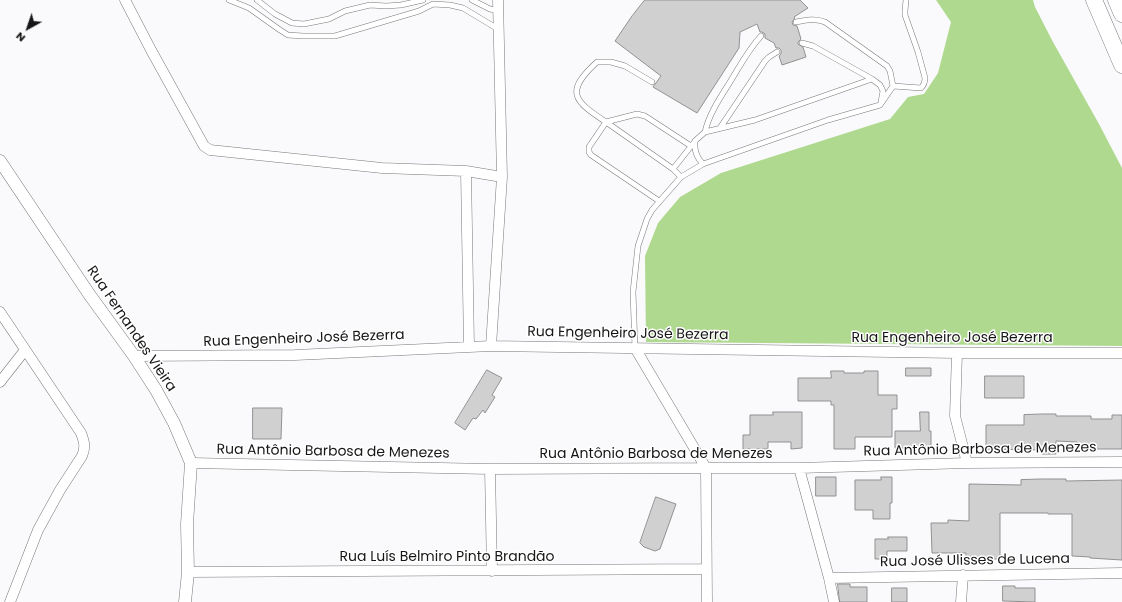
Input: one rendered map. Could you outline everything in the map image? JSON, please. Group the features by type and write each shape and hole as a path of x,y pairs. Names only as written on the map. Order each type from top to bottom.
{"highway":[{"path":"1094,0 1122,65"},
{"path":"1116,0 1122,14"}],"street":[{"path":"125,0 204,146 210,150 382,168 466,171 502,177"},
{"path":"491,346 502,177 498,0"},
{"name":"Rua Fernandes Vieira","path":"0,161 89,294 134,356 156,390 174,423 191,463 188,524 188,572 185,602"},
{"path":"466,171 469,347"},
{"path":"0,312 81,433 85,445 85,450 60,490 38,530 10,602"},
{"name":"Rua Engenheiro José Bezerra","path":"134,356 295,355 491,346 957,353 1122,353"},
{"path":"635,348 706,468 707,602"},
{"path":"0,382 24,350"},
{"path":"957,353 955,416 968,464"},
{"name":"Rua Antônio Barbosa de Menezes","path":"191,463 490,468 799,468 1122,462"},
{"path":"490,468 492,571"},
{"path":"799,468 829,578 834,602"},
{"name":"Rua Luís Belmiro Pinto Brandão","path":"188,572 706,569"},
{"name":"Rua José Ulisses de Lucena","path":"829,578 1122,573"},
{"path":"961,602 963,575"}],"lane":[{"path":"229,0 249,8 288,35 335,36 419,11 433,4 450,5 463,8 499,29"},
{"path":"257,0 275,14 292,23 304,24 329,19 345,10 370,5 401,5 423,0"},
{"path":"472,0 490,9 499,11"},
{"path":"893,86 921,88 925,82 918,52 905,15 906,0"},
{"path":"635,348 634,292 638,246 648,218 659,201 681,177 703,164 828,120 880,105 893,86 890,71 887,66 825,22 812,19 796,22"},
{"path":"705,132 707,123 722,95 752,46 761,36"},
{"path":"802,43 814,46 880,85 883,91 880,105"},
{"path":"720,128 765,61 777,52"},
{"path":"652,82 625,66 611,62 597,62 587,72 578,85 576,94 580,102 589,110 673,169 681,177"},
{"path":"673,169 696,140 705,132 755,120 872,79"},
{"path":"659,201 591,155 589,152 589,147 606,122 638,114 645,116 691,146"},
{"path":"696,140 695,151 697,158 703,164"}],"green space":[{"path":"936,0 1033,0 1035,7 1053,42 1122,168 1122,346 646,342 645,256 658,223 680,197 721,173 890,119 908,97 924,94 938,73 951,22"}],"building":[{"path":"645,0 800,0 808,8 794,17 795,18 792,22 793,25 797,26 801,39 798,44 803,47 806,57 782,65 779,56 781,54 781,50 776,48 774,43 765,38 765,34 760,32 757,24 740,32 739,48 697,113 653,87 661,76 615,41"},
{"path":"906,368 931,368 931,376 906,376"},
{"path":"487,370 502,378 492,395 495,397 485,413 483,410 476,419 473,418 465,430 455,423"},
{"path":"831,371 844,371 844,373 864,373 864,371 878,371 878,395 897,395 897,409 892,409 892,437 855,437 855,449 834,449 834,405 831,405 831,401 798,401 798,378 831,378"},
{"path":"985,376 1024,376 1024,398 985,398"},
{"path":"253,408 282,408 281,439 253,439"},
{"path":"773,412 802,412 802,448 791,449 791,442 768,442 768,449 743,449 743,435 750,435 750,415 773,415"},
{"path":"920,412 929,412 931,448 895,448 895,431 920,431"},
{"path":"1056,414 1056,416 1091,416 1091,419 1112,419 1112,415 1122,415 1122,449 1077,449 1077,442 1056,441 1056,454 1042,454 1042,450 986,449 986,425 1024,425 1024,415"},
{"path":"816,477 836,477 836,496 816,496"},
{"path":"881,477 892,477 892,503 890,503 890,519 873,519 873,510 855,510 855,480 881,480"},
{"path":"1066,479 1066,481 1122,480 1122,560 1072,556 1072,514 1048,513 1000,513 1000,559 966,557 966,553 932,553 931,523 948,523 948,520 969,521 969,484 1021,485 1021,480"},
{"path":"656,497 676,504 660,549 655,551 644,547 640,543"},
{"path":"888,537 907,537 907,551 887,551 887,559 875,559 875,539 888,539"},
{"path":"838,584 850,584 850,587 867,587 867,602 840,602"},
{"path":"1003,586 1015,586 1015,588 1035,588 1035,602 1003,601"},
{"path":"892,588 907,588 907,602 892,602"}]}
